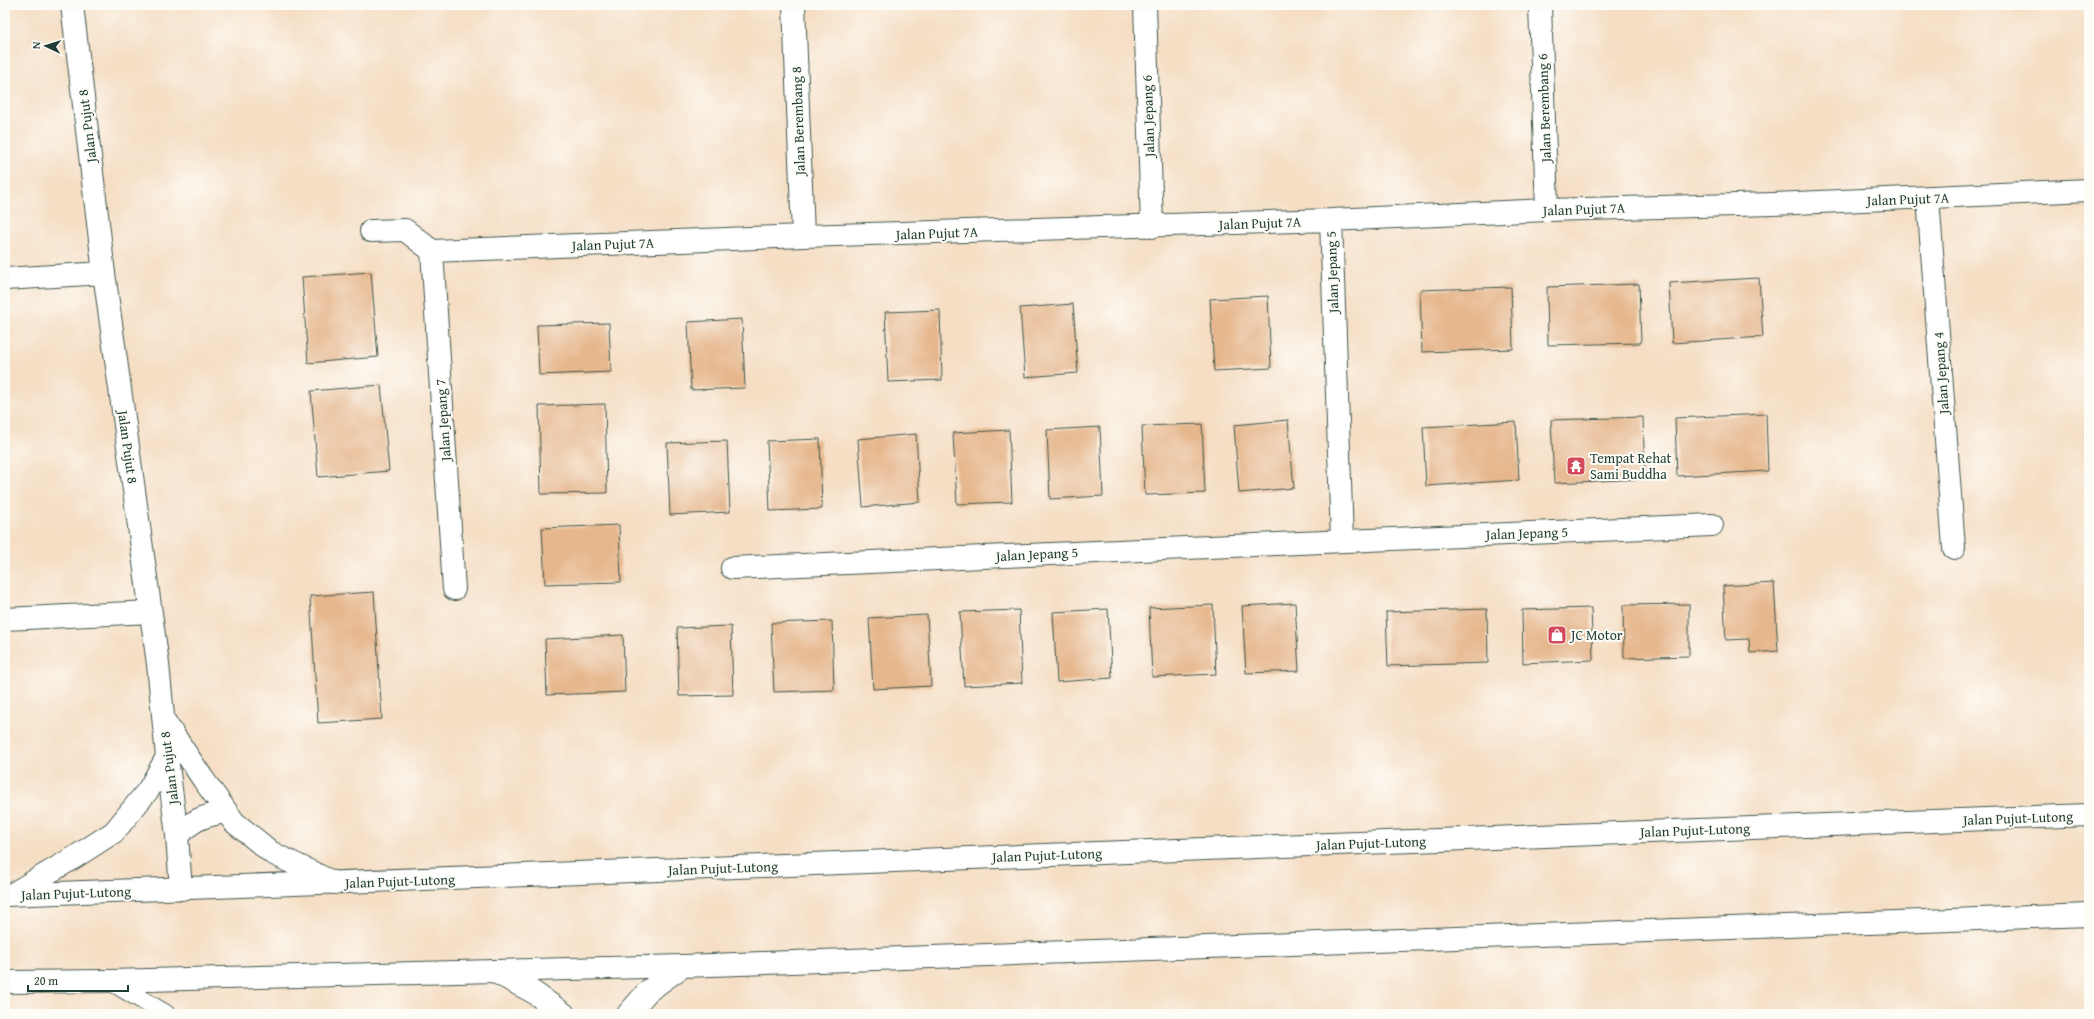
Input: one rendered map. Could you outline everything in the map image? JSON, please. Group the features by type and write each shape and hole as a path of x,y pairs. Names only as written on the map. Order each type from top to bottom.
{"main road":[{"name":"Jalan Pujut 8","path":"72,5 104,272 150,612 177,836 181,889"},
{"name":"Jalan Berembang 8","path":"794,5 803,236"},
{"name":"Jalan Jepang 6","path":"1145,5 1152,227"},
{"name":"Jalan Berembang 6","path":"1540,5 1547,210"},
{"name":"Jalan Pujut 7A","path":"432,251 803,236 1152,227 1547,210 1928,198 2089,190"},
{"name":"Jalan Jepang 4","path":"1928,198 1954,548"},
{"name":"Jalan Jepang 5","path":"1330,220 1342,540"},
{"path":"371,231 405,230 432,251"},
{"name":"Jalan Jepang 7","path":"432,251 454,589"},
{"path":"5,279 104,272"},
{"name":"Jalan Jepang 5","path":"732,568 1342,540 1712,525"},
{"path":"5,619 150,612"},
{"path":"163,720 234,822 272,853 334,883"},
{"path":"8,895 76,857 114,832 149,789 167,757"},
{"path":"177,836 191,823 204,816 226,812"},
{"name":"Jalan Pujut-Lutong","path":"8,895 2089,815"},
{"path":"5,982 110,981 683,966 2089,915"},
{"path":"628,1014 648,991 683,966"},
{"path":"493,970 533,992 564,1014"}],"lane":[{"path":"110,981 166,1014"}],"building":[{"path":"371,272 378,357 308,363 302,277"},
{"path":"1759,278 1763,337 1672,343 1669,283"},
{"path":"1639,284 1641,343 1548,345 1547,287"},
{"path":"1511,287 1513,349 1422,352 1420,290"},
{"path":"1268,296 1271,368 1214,371 1210,299"},
{"path":"1073,304 1078,373 1025,377 1020,308"},
{"path":"940,310 942,380 888,382 885,312"},
{"path":"742,319 745,388 691,390 688,322"},
{"path":"609,323 611,372 539,375 537,325"},
{"path":"381,385 389,471 318,477 311,391"},
{"path":"605,404 607,493 541,494 539,406"},
{"path":"1766,414 1768,471 1677,476 1675,418"},
{"path":"1643,417 1645,479 1554,483 1551,420"},
{"path":"1288,420 1294,488 1239,493 1234,425"},
{"path":"1516,422 1519,480 1426,486 1423,427"},
{"path":"1202,424 1205,493 1145,495 1142,426"},
{"path":"1100,427 1103,496 1050,499 1047,430"},
{"path":"1009,430 1012,502 957,504 953,433"},
{"path":"916,434 920,502 863,507 858,439"},
{"path":"820,439 822,509 770,511 767,441"},
{"path":"727,441 730,512 670,515 667,443"},
{"path":"619,525 621,582 545,584 542,528"},
{"path":"1774,583 1778,651 1750,653 1749,639 1726,640 1723,586"},
{"path":"374,592 382,719 318,723 310,596"},
{"path":"1295,603 1299,671 1246,673 1242,606"},
{"path":"1689,604 1689,656 1624,658 1623,605"},
{"path":"1213,605 1216,674 1152,677 1149,608"},
{"name":"JC Motor","path":"1591,608 1593,660 1523,663 1522,610"},
{"path":"1108,609 1112,678 1057,682 1053,612"},
{"path":"1487,609 1488,663 1388,666 1386,612"},
{"path":"1019,610 1022,683 964,686 960,612"},
{"path":"927,615 931,686 873,689 869,618"},
{"path":"832,621 834,690 774,692 771,623"},
{"path":"731,626 733,695 679,696 677,628"},
{"path":"623,635 625,692 547,695 545,639"}],"place":[{"name":"Tempat Rehat Sami Buddha","path":"1576,466"},
{"name":"JC Motor","path":"1557,635"}]}
